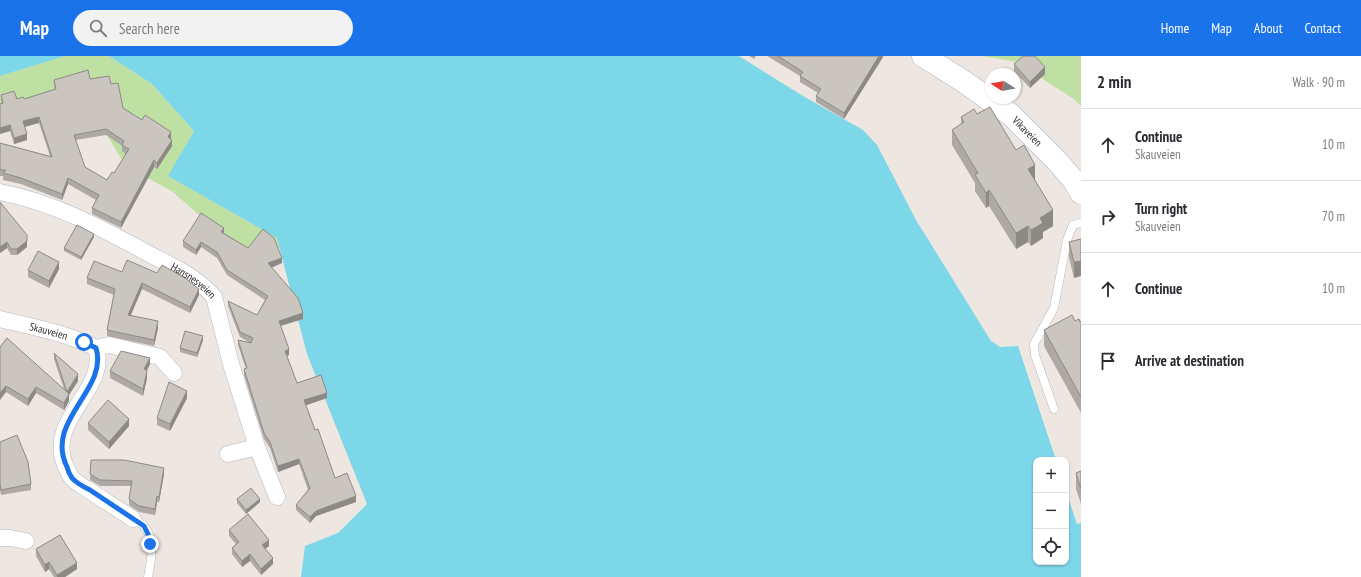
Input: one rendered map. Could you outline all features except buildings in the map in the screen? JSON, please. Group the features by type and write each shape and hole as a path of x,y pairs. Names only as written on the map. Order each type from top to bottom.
{"main road":[{"name":"Vikaveien","path":"923,56 963,81 1011,115 1058,162 1081,192"}],"street":[{"name":"Hansnesveien","path":"0,192 48,205 87,222 191,276 206,288 214,297 231,364 256,447 277,497"},
{"name":"Skauveien","path":"0,319 55,333 84,342 96,348"},
{"path":"133,519 72,479 64,461 61,448 63,433 74,411 94,378 98,355 96,348 109,346 160,357 174,373"},
{"path":"228,454 256,447"},
{"path":"0,538 26,541"}],"lane":[{"path":"1054,409 1035,354 1034,344 1054,308 1067,240 1073,225 1081,223"},
{"path":"133,519 144,526 148,534 152,555 148,577"}],"green space":[{"path":"65,56 109,56 152,84 194,131 169,176 277,238 280,248 242,253 173,192 125,165 89,105 0,116 0,76"},
{"path":"983,56 1081,56 1081,106 1075,100 1017,62"}],"water":[{"path":"0,56 65,56 0,76"},
{"path":"109,56 739,56 803,96 863,130 877,145 916,220 991,341 1000,347 1018,346 1055,457 1033,457 1033,565 1069,565 1069,500 1077,524 1081,523 1081,577 301,577 305,546 338,533 367,504 307,354 277,238 168,176 194,131 152,84"}],"route":[{"path":"84,342 96,348 98,355 94,378 74,411 63,433 61,448 64,461 72,479 144,526 148,534 150,544"}]}
